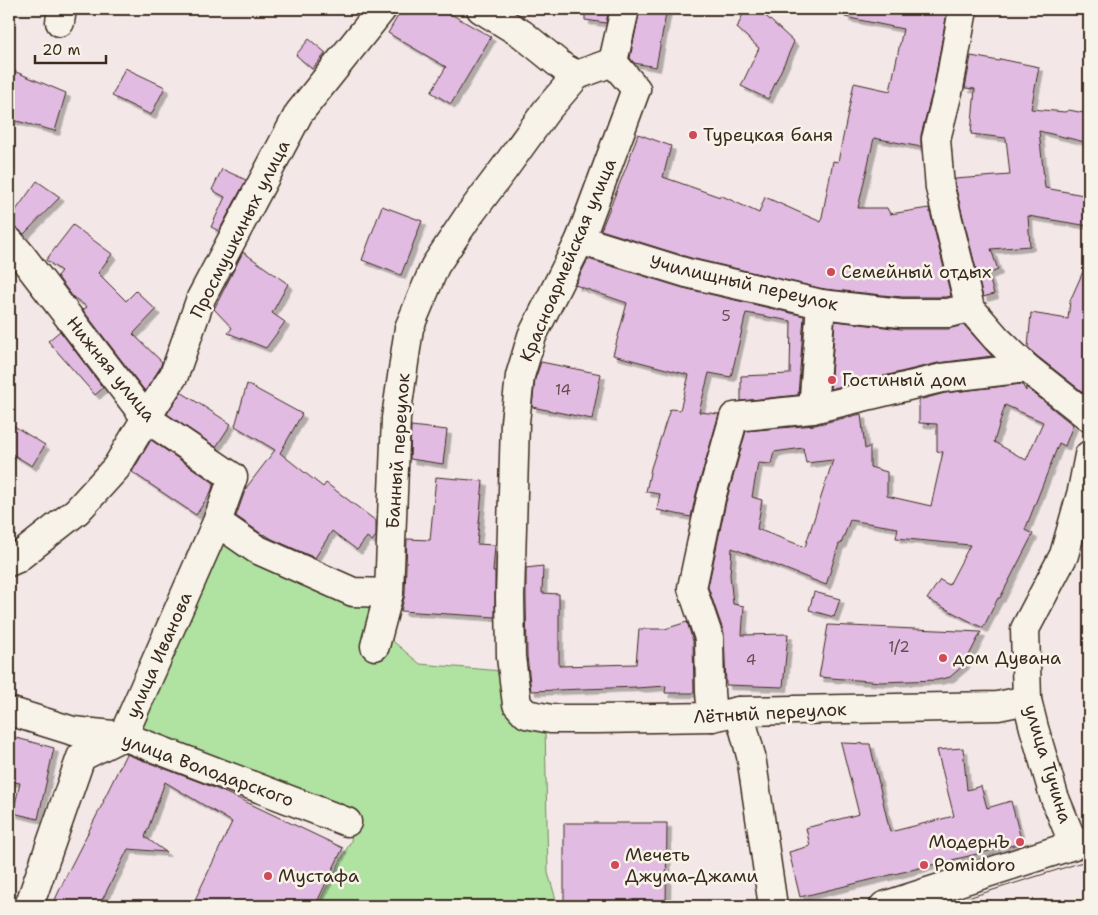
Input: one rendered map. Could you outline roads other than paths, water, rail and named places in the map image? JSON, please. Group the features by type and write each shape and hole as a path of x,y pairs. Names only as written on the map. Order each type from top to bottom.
{"street":[{"name":"Просмушкиных улица","path":"9,562 16,559 77,511 116,468 174,375 201,298 299,113 382,9"},
{"path":"481,9 522,34 564,68 577,75"},
{"path":"613,62 625,9"},
{"path":"959,10 959,36 949,88 936,139 940,188 970,308 996,338 1027,368 1089,417"},
{"name":"Банный переулок","path":"375,646 389,593 396,418 409,328 435,266 467,218 546,111 577,75 613,62"},
{"name":"Красноармейская улица","path":"518,704 511,657 510,597 514,422 520,376 532,336 580,240 636,90 613,62"},
{"name":"Училищный переулок","path":"580,240 687,273 821,304 901,313 948,314 970,308"},
{"name":"Нижняя улица","path":"9,241 146,418 234,477 217,522"},
{"path":"813,409 821,304"},
{"path":"712,717 709,638 692,588 711,498 734,417 813,409 942,378 1027,368"},
{"name":"улица Тучина","path":"1082,842 1054,796 1034,728 1027,700 1025,629 1082,519 1082,491 1089,455"},
{"path":"217,522 256,549 353,592 389,593"},
{"name":"улица Иванова","path":"29,906 81,757 123,736 217,522"},
{"name":"Лётный переулок","path":"518,704 526,714 550,719 596,719 712,717 739,711 998,706 1027,700"},
{"name":"улица Володарского","path":"9,711 73,731 123,736 347,822"},
{"path":"739,711 751,756 774,906"},
{"path":"884,906 1082,842"}],"tram line":[{"path":"942,906 1089,860"}],"place":[{"name":"Турецкая баня","path":"693,135"},
{"name":"Семейный отдых","path":"831,272"},
{"name":"Гостиный дом","path":"832,380"},
{"name":"дом Дувана","path":"943,658"},
{"name":"МодернЪ","path":"1020,842"},
{"name":"Мечеть Джума-Джами","path":"615,865"},
{"name":"Pomidoro","path":"924,865"},
{"name":"Мустафа","path":"268,876"}]}
